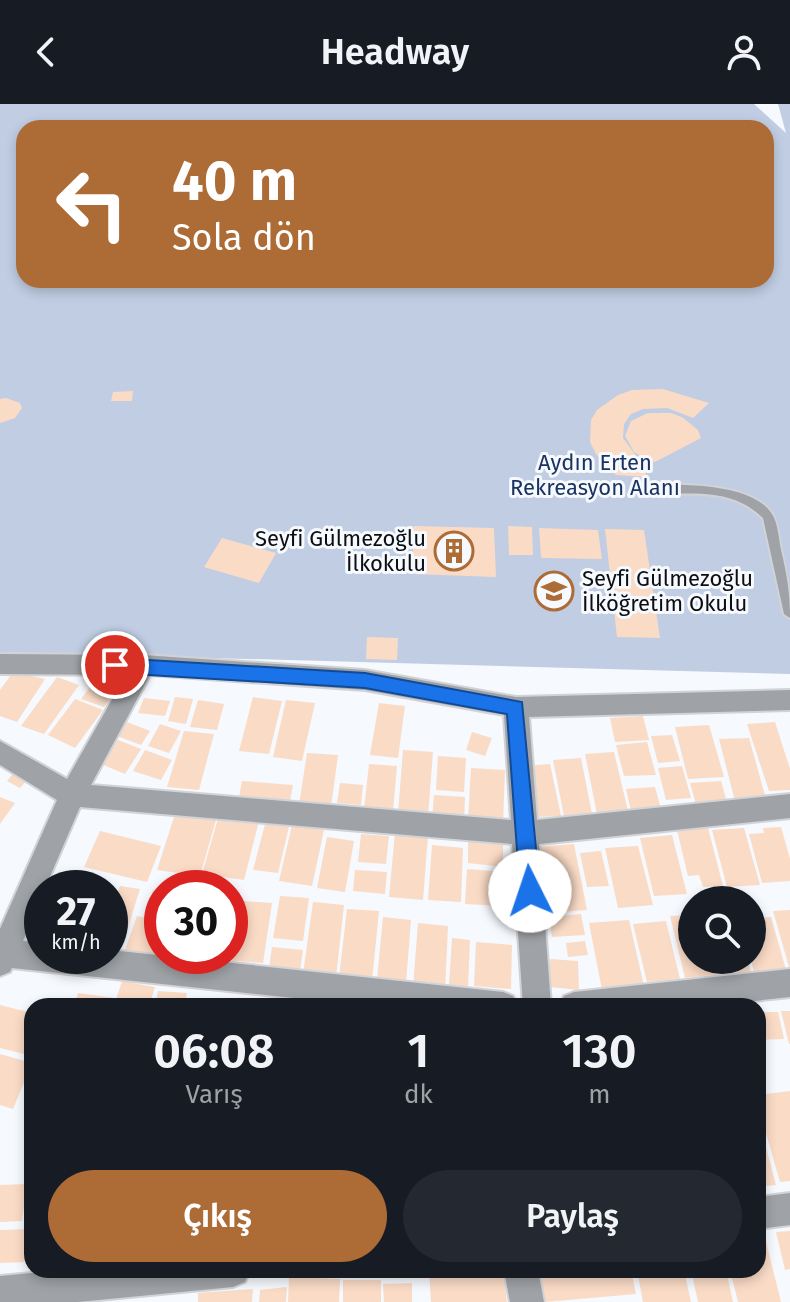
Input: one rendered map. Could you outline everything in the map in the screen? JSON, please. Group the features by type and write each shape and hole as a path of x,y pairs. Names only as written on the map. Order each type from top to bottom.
{"street":[{"path":"0,664 143,665 365,680 516,707 790,700"},
{"path":"143,665 72,795 2,954 426,998"},
{"path":"516,707 536,998"},
{"path":"0,752 72,795 526,833 790,806"},
{"path":"649,998 790,983"},
{"path":"766,1212 790,1209"},
{"path":"0,1293 152,1278"},
{"path":"522,1278 527,1302"}],"lane":[{"path":"641,488 713,492 748,498 759,505 768,516 790,614"}],"green space":[{"name":"Aydın Erten Rekreasyon Alanı","path":"0,104 754,104 772,120 16,120 16,288 774,288 774,122 786,133 778,104 790,104 790,674 0,652"}],"building":[{"path":"663,389 709,403 693,418 667,408 643,409 631,414 624,424 623,438 646,469 646,477 616,475 596,454 590,442 591,420 597,410 618,395 632,390"},
{"path":"133,391 132,401 111,401 113,392"},
{"path":"0,399 20,403 22,408 15,418 0,423"},
{"path":"648,413 671,413 682,417 698,430 701,438 655,462 644,458 634,452 625,436 631,421"},
{"name":"Seyfi Gülmezoğlu İlkokulu","path":"414,526 494,528 496,577 412,574"},
{"path":"508,526 532,527 533,555 509,555"},
{"path":"539,528 598,530 602,559 541,558"},
{"path":"605,529 644,530 660,638 617,637"},
{"path":"222,538 276,553 259,583 204,567"},
{"path":"367,637 398,638 397,660 366,659"},
{"path":"13,672 45,679 17,722 0,716 0,690"},
{"path":"57,677 79,685 44,734 21,726"},
{"path":"90,687 112,696 104,707 81,699"},
{"path":"175,697 193,699 186,724 168,721"},
{"path":"253,697 282,701 269,754 239,751"},
{"path":"144,698 170,701 165,716 138,713"},
{"path":"75,699 103,710 75,748 48,735"},
{"path":"198,700 224,704 217,730 190,727"},
{"path":"286,700 315,703 302,761 273,757"},
{"path":"379,703 405,706 398,758 370,755"},
{"path":"643,716 649,740 615,742 610,718"},
{"path":"127,722 150,731 141,745 117,736"},
{"path":"775,722 790,769 790,790 769,791 747,724"},
{"path":"160,724 181,731 169,753 148,746"},
{"path":"709,725 724,777 688,779 675,727"},
{"path":"184,731 214,734 199,790 167,787"},
{"path":"472,732 492,738 485,756 466,750"},
{"path":"672,735 680,761 658,763 651,736"},
{"path":"749,738 766,799 735,801 719,739"},
{"path":"118,740 141,749 125,774 101,764"},
{"path":"647,742 656,775 624,776 616,745"},
{"path":"145,750 172,760 161,780 133,771"},
{"path":"403,750 433,752 428,816 398,813"},
{"path":"614,752 628,811 597,814 585,754"},
{"path":"307,753 338,755 331,807 299,805"},
{"path":"438,756 466,758 464,792 436,790"},
{"path":"581,758 592,814 564,816 553,760"},
{"path":"369,764 397,766 393,811 364,809"},
{"path":"550,764 561,816 533,817 524,766"},
{"path":"682,766 691,798 666,800 658,768"},
{"path":"471,768 505,770 503,824 468,821"},
{"path":"15,771 29,778 20,788 7,781"},
{"path":"242,781 293,785 290,801 239,797"},
{"path":"721,781 728,806 697,808 690,783"},
{"path":"340,783 363,785 361,805 337,803"},
{"path":"655,787 661,809 631,811 626,789"},
{"path":"434,795 465,797 464,821 432,819"},
{"path":"0,797 15,803 0,824"},
{"path":"175,814 216,820 202,870 157,870"},
{"path":"219,815 259,821 247,870 203,870"},
{"path":"265,824 289,827 278,873 253,870"},
{"path":"707,824 723,886 703,886 699,875 688,876 676,826"},
{"path":"292,825 324,830 312,886 279,881"},
{"path":"781,827 790,859 790,881 762,883 749,834 764,833 763,828"},
{"path":"744,828 760,885 727,886 712,830"},
{"path":"100,831 161,846 152,870 144,870 144,881 128,877 128,870 84,867"},
{"path":"395,833 428,835 423,900 389,897"},
{"path":"361,834 389,836 386,864 358,862"},
{"path":"672,835 685,886 678,886 678,895 654,896 640,838"},
{"path":"327,837 354,841 345,892 317,888"},
{"path":"468,839 503,842 503,867 468,863"},
{"path":"574,844 587,910 548,913 536,847"},
{"path":"432,845 463,848 461,902 428,900"},
{"path":"638,846 653,905 618,908 605,848"},
{"path":"601,851 609,886 587,887 580,853"},
{"path":"467,869 505,872 504,906 465,904"},
{"path":"355,870 387,872 385,894 353,891"},
{"path":"128,887 140,889 128,927"},
{"path":"280,896 309,898 303,941 273,938"},
{"path":"248,901 272,903 263,963 248,962"},
{"path":"313,902 344,905 336,977 303,974"},
{"path":"347,909 379,911 372,981 339,978"},
{"path":"790,910 790,967 789,967 773,911"},
{"path":"581,914 585,935 552,937 549,917"},
{"path":"137,916 144,917 144,954 128,951"},
{"path":"670,916 678,916 678,949"},
{"path":"383,917 411,920 406,983 377,980"},
{"path":"766,917 771,917 786,970 766,971"},
{"path":"629,920 644,986 602,990 589,923"},
{"path":"666,921 680,979 647,982 633,924"},
{"path":"418,923 448,926 445,990 413,987"},
{"path":"452,938 470,940 468,987 449,985"},
{"path":"585,941 588,955 568,957 566,943"},
{"path":"476,942 512,945 511,989 474,986"},
{"path":"272,947 303,950 300,971 269,968"},
{"path":"550,959 578,961 579,990 550,987"},
{"path":"684,974 721,974 685,978"},
{"path":"122,981 155,987 152,998 117,998"},
{"path":"158,991 187,993 186,998 157,998"},
{"path":"78,993 114,998 76,998"},
{"path":"0,1005 24,1011 24,1054 0,1048"},
{"path":"781,1011 790,1011 790,1044 789,1044"},
{"path":"766,1012 778,1012 784,1039 766,1040"},
{"path":"0,1054 24,1061 24,1082 13,1109 0,1105"},
{"path":"790,1091 790,1181 780,1182 766,1133 766,1094"},
{"path":"766,1147 776,1185 766,1186"},
{"path":"24,1184 22,1221 0,1222 0,1185"},
{"path":"24,1229 24,1262 0,1263 0,1230"},
{"path":"790,1231 790,1269 785,1270 776,1232"},
{"path":"766,1241 781,1302 738,1302 732,1278 766,1278"},
{"path":"289,1278 340,1279 339,1302 288,1302"},
{"path":"430,1278 504,1278 507,1302 431,1302"},
{"path":"541,1278 633,1278 636,1294 545,1302"},
{"path":"638,1278 686,1278 691,1302 643,1302"},
{"path":"693,1278 728,1278 733,1302 698,1302"},
{"path":"343,1280 381,1280 381,1302 343,1302"},
{"path":"412,1283 412,1302 384,1302 383,1284"},
{"path":"287,1287 286,1302 259,1302 260,1290"},
{"path":"253,1289 252,1302 198,1302 198,1293"}],"place":[{"name":"Seyfi Gülmezoğlu İlkokulu","path":"454,551"},
{"name":"Seyfi Gülmezoğlu İlköğretim Okulu","path":"554,591"}],"route":[{"path":"115,665 365,680 516,707 530,891"}]}
